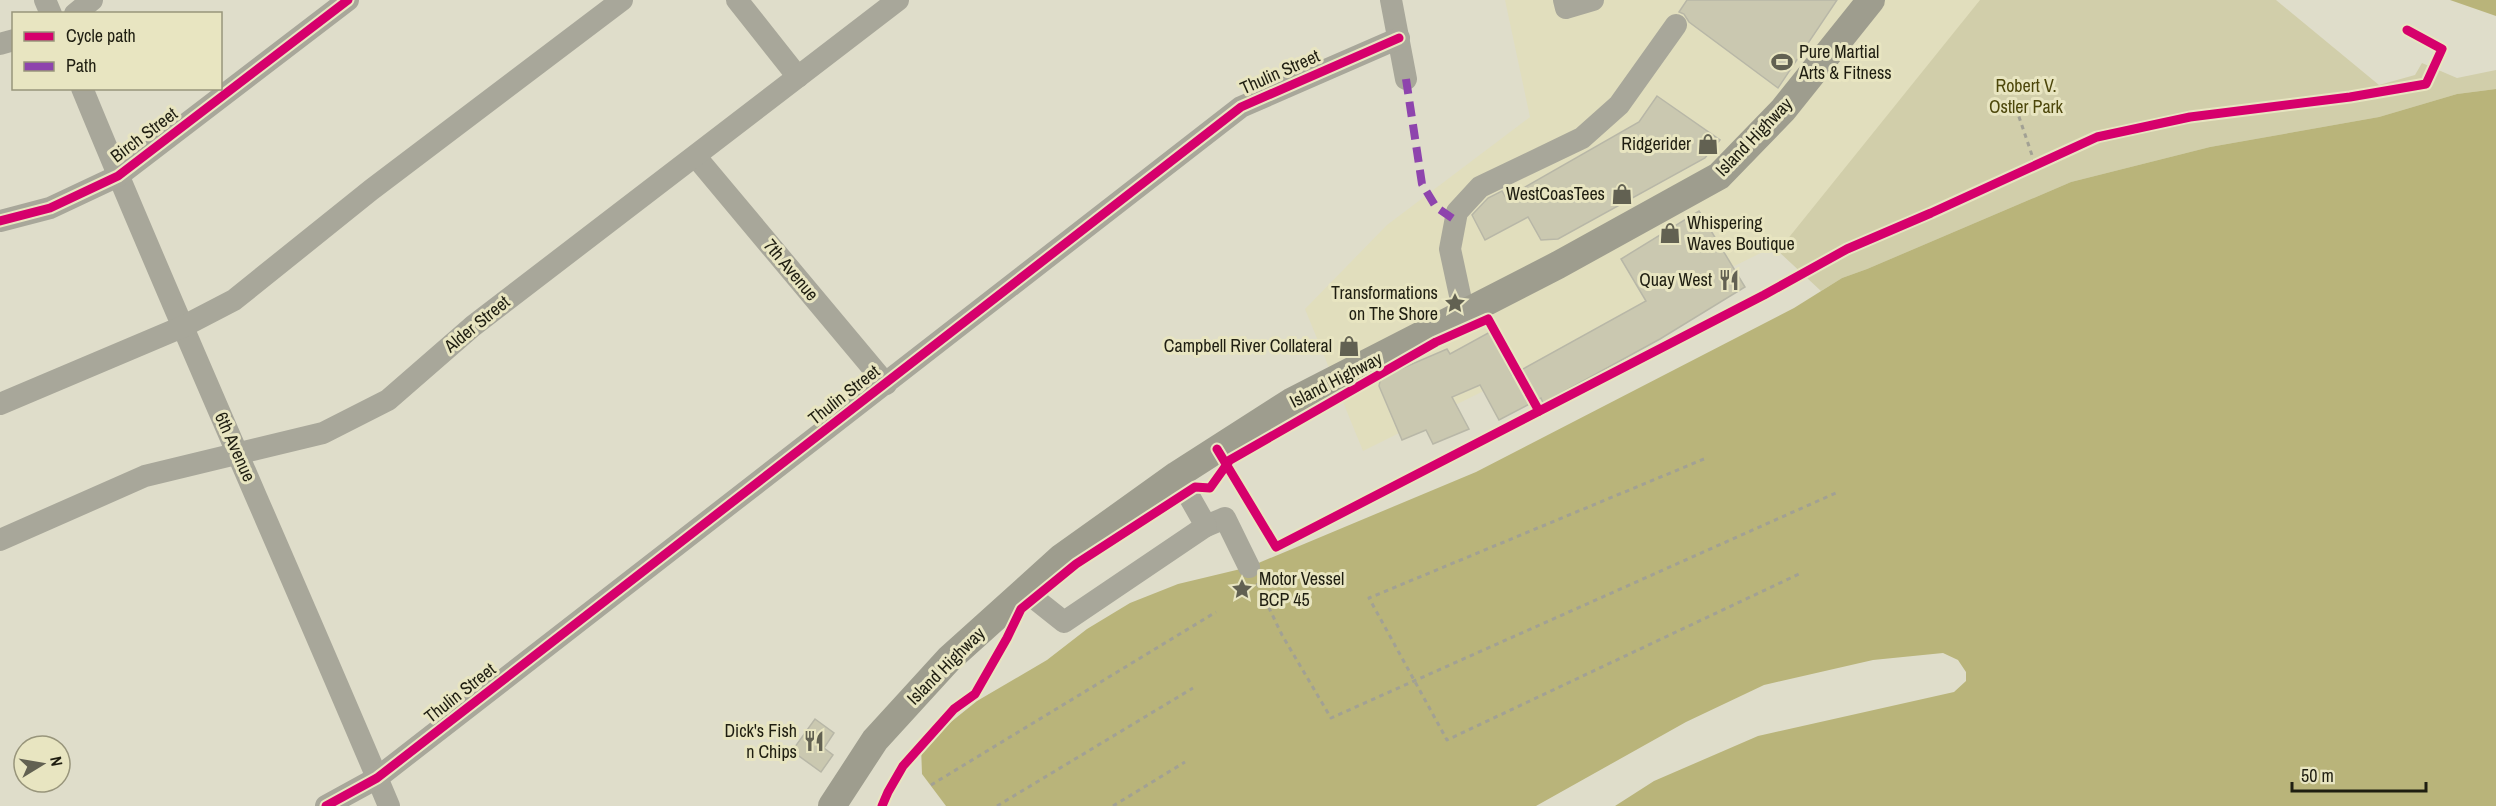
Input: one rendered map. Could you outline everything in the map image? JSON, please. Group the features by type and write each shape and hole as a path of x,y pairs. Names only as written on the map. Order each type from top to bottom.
{"main road":[{"name":"Island Highway","path":"832,806 875,740 949,659 1061,558 1177,475 1291,402 1464,314 1719,176 1783,110 1871,0"}],"street":[{"path":"77,12 92,0"},
{"name":"Birch Street","path":"0,220 50,208 118,176 348,0"},
{"path":"0,404 182,327 234,300 371,190 621,0"},
{"path":"737,0 798,77"},
{"name":"Alder Street","path":"0,540 145,476 323,433 388,400 473,326 898,0"},
{"path":"1391,0 1406,79"},
{"path":"1564,0 1566,8 1593,0"},
{"path":"1464,314 1450,249 1457,212 1480,187 1582,138 1619,105 1676,25"},
{"name":"Thulin Street","path":"326,806 377,778 1241,107 1399,38"},
{"name":"6th Avenue","path":"83,90 182,327 389,806"},
{"name":"7th Avenue","path":"696,157 886,384"},
{"path":"1177,475 1206,526"},
{"path":"1025,591 1064,622 1206,526 1225,518 1249,567"}],"path":[{"path":"2016,108 2035,164"},
{"path":"1704,459 1369,598 1447,740 1799,574"},
{"path":"1249,567 1282,635 1331,718 1838,492"},
{"path":"931,785 1216,612"},
{"path":"997,806 1193,688"},
{"path":"1113,806 1185,762"}],"shaded area":[{"path":"1505,0 2003,0 1861,203 1363,451 1305,309 1387,225 1530,117"},
{"path":"2450,0 2496,0 2496,16"},
{"path":"2496,89 2496,806 1615,806 1654,781 1758,736 1954,692 1966,681 1966,672 1958,660 1943,653 1873,660 1764,685 1686,722 1536,806 946,806 922,774 921,746 977,701 1047,660 1087,629 1130,603 1178,584 1249,567 1476,472 1794,308 1842,278 2071,182 2210,147 2379,117 2457,94"}],"green space":[{"name":"Robert V. Ostler Park","path":"1980,0 2276,0 2379,85 2415,75 2422,63 2457,78 2496,70 2496,89 2457,94 2379,117 2210,147 2071,182 1842,278 1821,291 1778,251"}],"building":[{"path":"1687,0 1837,0 1778,88 1689,22 1684,14 1679,12"},
{"path":"1657,96 1720,140 1705,158 1558,239 1541,240 1528,217 1485,240 1472,215 1488,198 1502,191 1506,198 1639,122"},
{"path":"1699,211 1745,287 1660,339 1543,403 1541,398 1499,420 1480,385 1452,397 1469,429 1433,444 1426,430 1402,440 1379,386 1384,376 1447,349 1450,354 1490,332 1512,375 1646,301 1621,259"},
{"name":"Dick's Fish n Chips","path":"815,719 834,733 824,748 833,755 821,772 792,751"}],"marked path":[{"path":"1406,79 1422,184 1436,207 1455,220"}],"cycle path":[{"path":"0,221 50,208 118,176 348,0"},
{"path":"1217,449 1276,547 1764,295 1847,249 2097,137 2190,117 2350,97 2426,84 2442,49 2407,30"},
{"path":"326,806 377,778 1241,107 1399,38"},
{"path":"882,806 903,766 954,709 975,694 1021,609 1076,564 1195,487 1210,488 1230,460 1436,342 1488,319 1539,411"}],"place":[{"name":"Pure Martial Arts & Fitness","path":"1782,62"},
{"name":"Ridgerider","path":"1708,144"},
{"name":"WestCoasTees","path":"1622,194"},
{"name":"Whispering Waves Boutique","path":"1670,233"},
{"name":"Quay West","path":"1729,280"},
{"name":"Transformations on The Shore","path":"1455,303"},
{"name":"Campbell River Collateral","path":"1349,346"},
{"name":"Motor Vessel BCP 45","path":"1242,589"},
{"name":"Dick's Fish n Chips","path":"814,741"}]}
